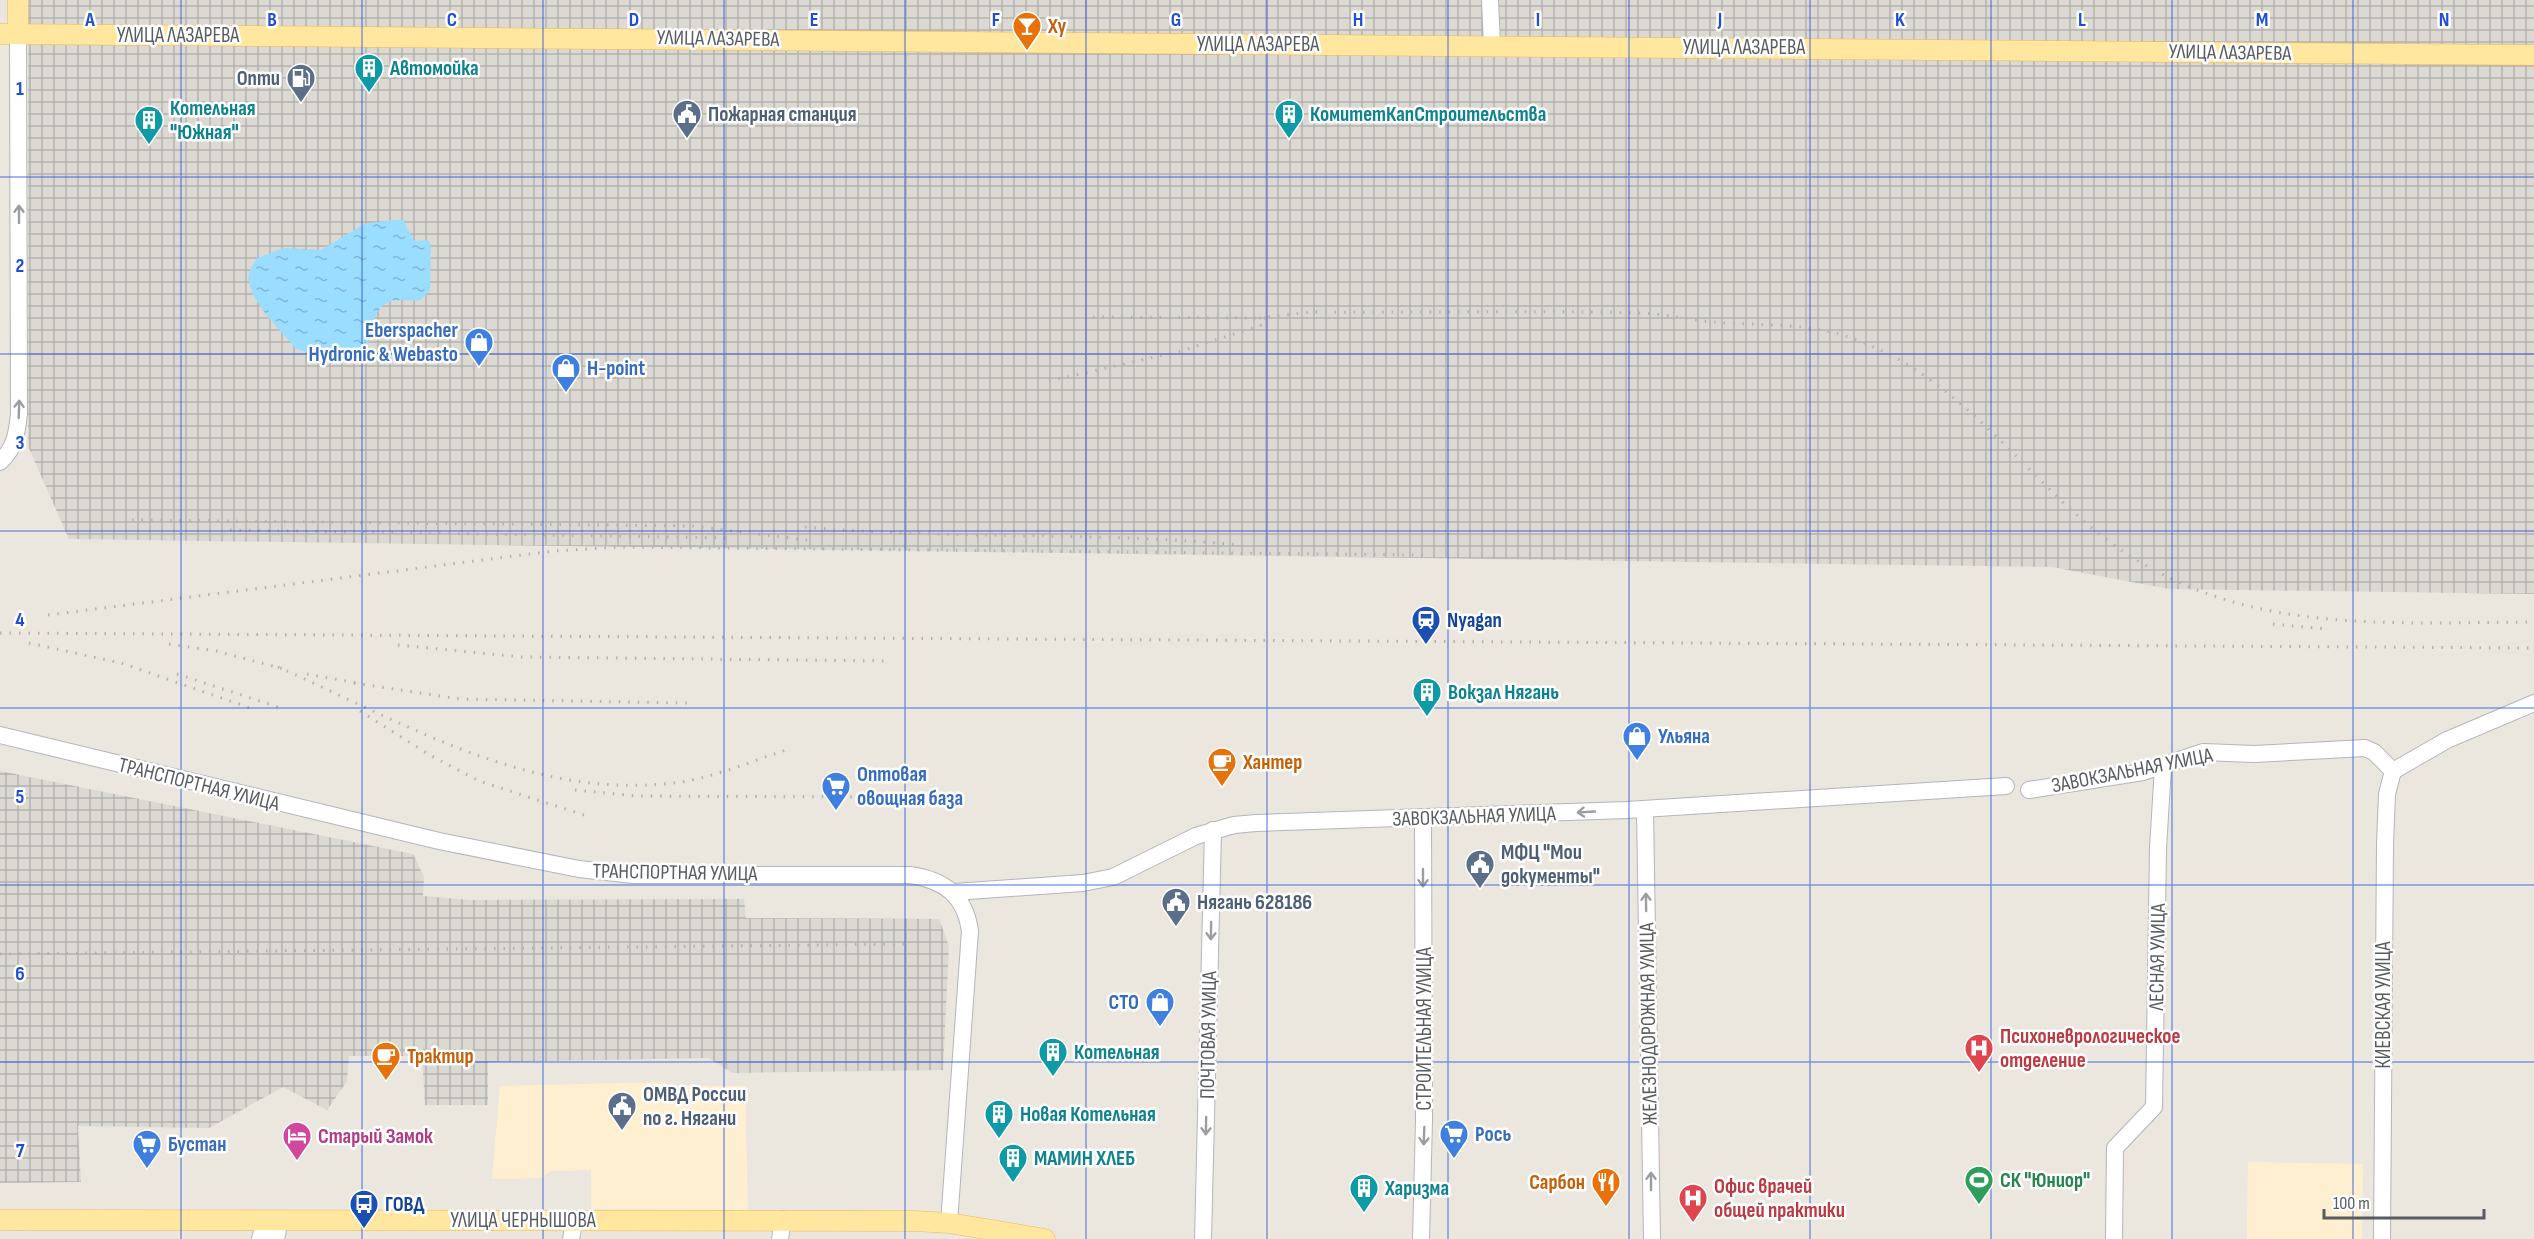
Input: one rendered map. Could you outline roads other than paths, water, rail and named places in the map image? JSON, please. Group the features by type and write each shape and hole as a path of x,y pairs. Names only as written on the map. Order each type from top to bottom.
{"main road":[{"path":"9,34 18,0"},
{"name":"УЛИЦА ЛАЗАРЕВА","path":"9,34 1492,45 2534,56"},
{"name":"УЛИЦА ЧЕРНЫШОВА","path":"0,1220 270,1230 575,1219 783,1219 948,1223 1037,1238"}],"street":[{"path":"1490,0 1492,45"},
{"path":"0,462 10,453 17,436 19,414 9,34"},
{"path":"2393,771 2447,740 2534,703"},
{"name":"ТРАНСПОРТНАЯ УЛИЦА","path":"0,735 439,841 579,869 634,875 910,875 926,877 954,892"},
{"name":"ЗАВОКЗАЛЬНАЯ УЛИЦА","path":"2029,790 2163,767 2203,752 2254,754 2353,747 2374,752 2393,771"},
{"name":"ЛЕСНАЯ УЛИЦА","path":"2114,1239 2115,1148 2154,1107 2158,848 2163,767"},
{"name":"КИЕВСКАЯ УЛИЦА","path":"2382,1239 2385,844 2387,794 2393,771"},
{"name":"ЗАВОКЗАЛЬНАЯ УЛИЦА","path":"954,892 1083,883 1113,877 1213,830 1256,822 1423,819 1645,810 2006,786"},
{"name":"ЖЕЛЕЗНОДОРОЖНАЯ УЛИЦА","path":"1645,810 1652,1239"},
{"name":"СТРОИТЕЛЬНАЯ УЛИЦА","path":"1421,1239 1424,1120 1423,819"},
{"name":"ПОЧТОВАЯ УЛИЦА","path":"1203,1239 1213,830"},
{"path":"948,1223 969,948 967,915 954,892"},
{"path":"571,1239 575,1219"},
{"path":"780,1239 783,1219"}],"water":[{"path":"403,220 414,241 428,240 431,245 430,290 421,300 398,300 385,304 377,312 369,341 356,350 323,354 295,348 266,314 253,293 249,283 249,274 257,258 284,248 321,250 364,224"}],"railway":[{"path":"1259,318 1311,312 1642,313 1714,322 1804,327 1839,334 1891,355 1949,394 1976,417 2078,516 2129,555 2182,584 2237,603 2293,615 2351,621 2411,623 2534,622"},
{"path":"1093,317 1267,318"},
{"path":"1049,381 1181,351 1265,324"},
{"path":"132,520 692,526 815,541"},
{"path":"805,527 913,533 1130,538 1239,545"},
{"path":"230,530 729,538"},
{"path":"48,615 554,551 619,547 1428,555"},
{"path":"2273,624 2326,629"},
{"path":"0,633 2534,648"},
{"path":"29,643 121,663 250,708"},
{"path":"169,644 216,651 284,669"},
{"path":"398,645 522,657 886,661"},
{"path":"278,667 469,752 518,768 569,780 620,785 673,783 716,774 786,750"},
{"path":"177,674 278,707"},
{"path":"307,674 363,684"},
{"path":"354,683 460,699 687,703"},
{"path":"360,711 428,754 479,781 590,817"},
{"path":"575,790 636,796 852,797"},
{"path":"0,954 911,944"}],"place":[{"name":"Xy","path":"1027,52"},
{"name":"Автомойка","path":"369,94"},
{"name":"Опти","path":"301,104"},
{"name":"Пожарная станция","path":"687,140"},
{"name":"КомитетКапСтроительства","path":"1289,140"},
{"name":"Котельная \"Южная\"","path":"149,146"},
{"name":"Eberspacher Hydronic & Webasto","path":"479,368"},
{"name":"H-point","path":"566,394"},
{"name":"Nyagan","path":"1426,646"},
{"name":"Вокзал Нягань","path":"1427,718"},
{"name":"Ульяна","path":"1637,762"},
{"name":"Хантер","path":"1222,788"},
{"name":"Оптовая овощная база","path":"836,812"},
{"name":"МФЦ \"Мои документы\"","path":"1480,890"},
{"name":"Нягань 628186","path":"1176,928"},
{"name":"СТО","path":"1160,1028"},
{"name":"Психоневрологическое отделение","path":"1979,1074"},
{"name":"Котельная","path":"1053,1078"},
{"name":"Трактир","path":"386,1082"},
{"name":"ОМВД России по г. Нягани","path":"622,1132"},
{"name":"Новая Котельная","path":"999,1140"},
{"name":"Рось","path":"1454,1160"},
{"name":"Старый Замок","path":"297,1162"},
{"name":"Бустан","path":"147,1170"},
{"name":"МАМИН ХЛЕБ","path":"1013,1184"},
{"name":"СК \"Юниор\"","path":"1979,1206"},
{"name":"Сарбон","path":"1606,1208"},
{"name":"Харизма","path":"1364,1214"},
{"name":"Офис врачей общей практики","path":"1693,1224"},
{"name":"ГОВД","path":"364,1230"}]}
